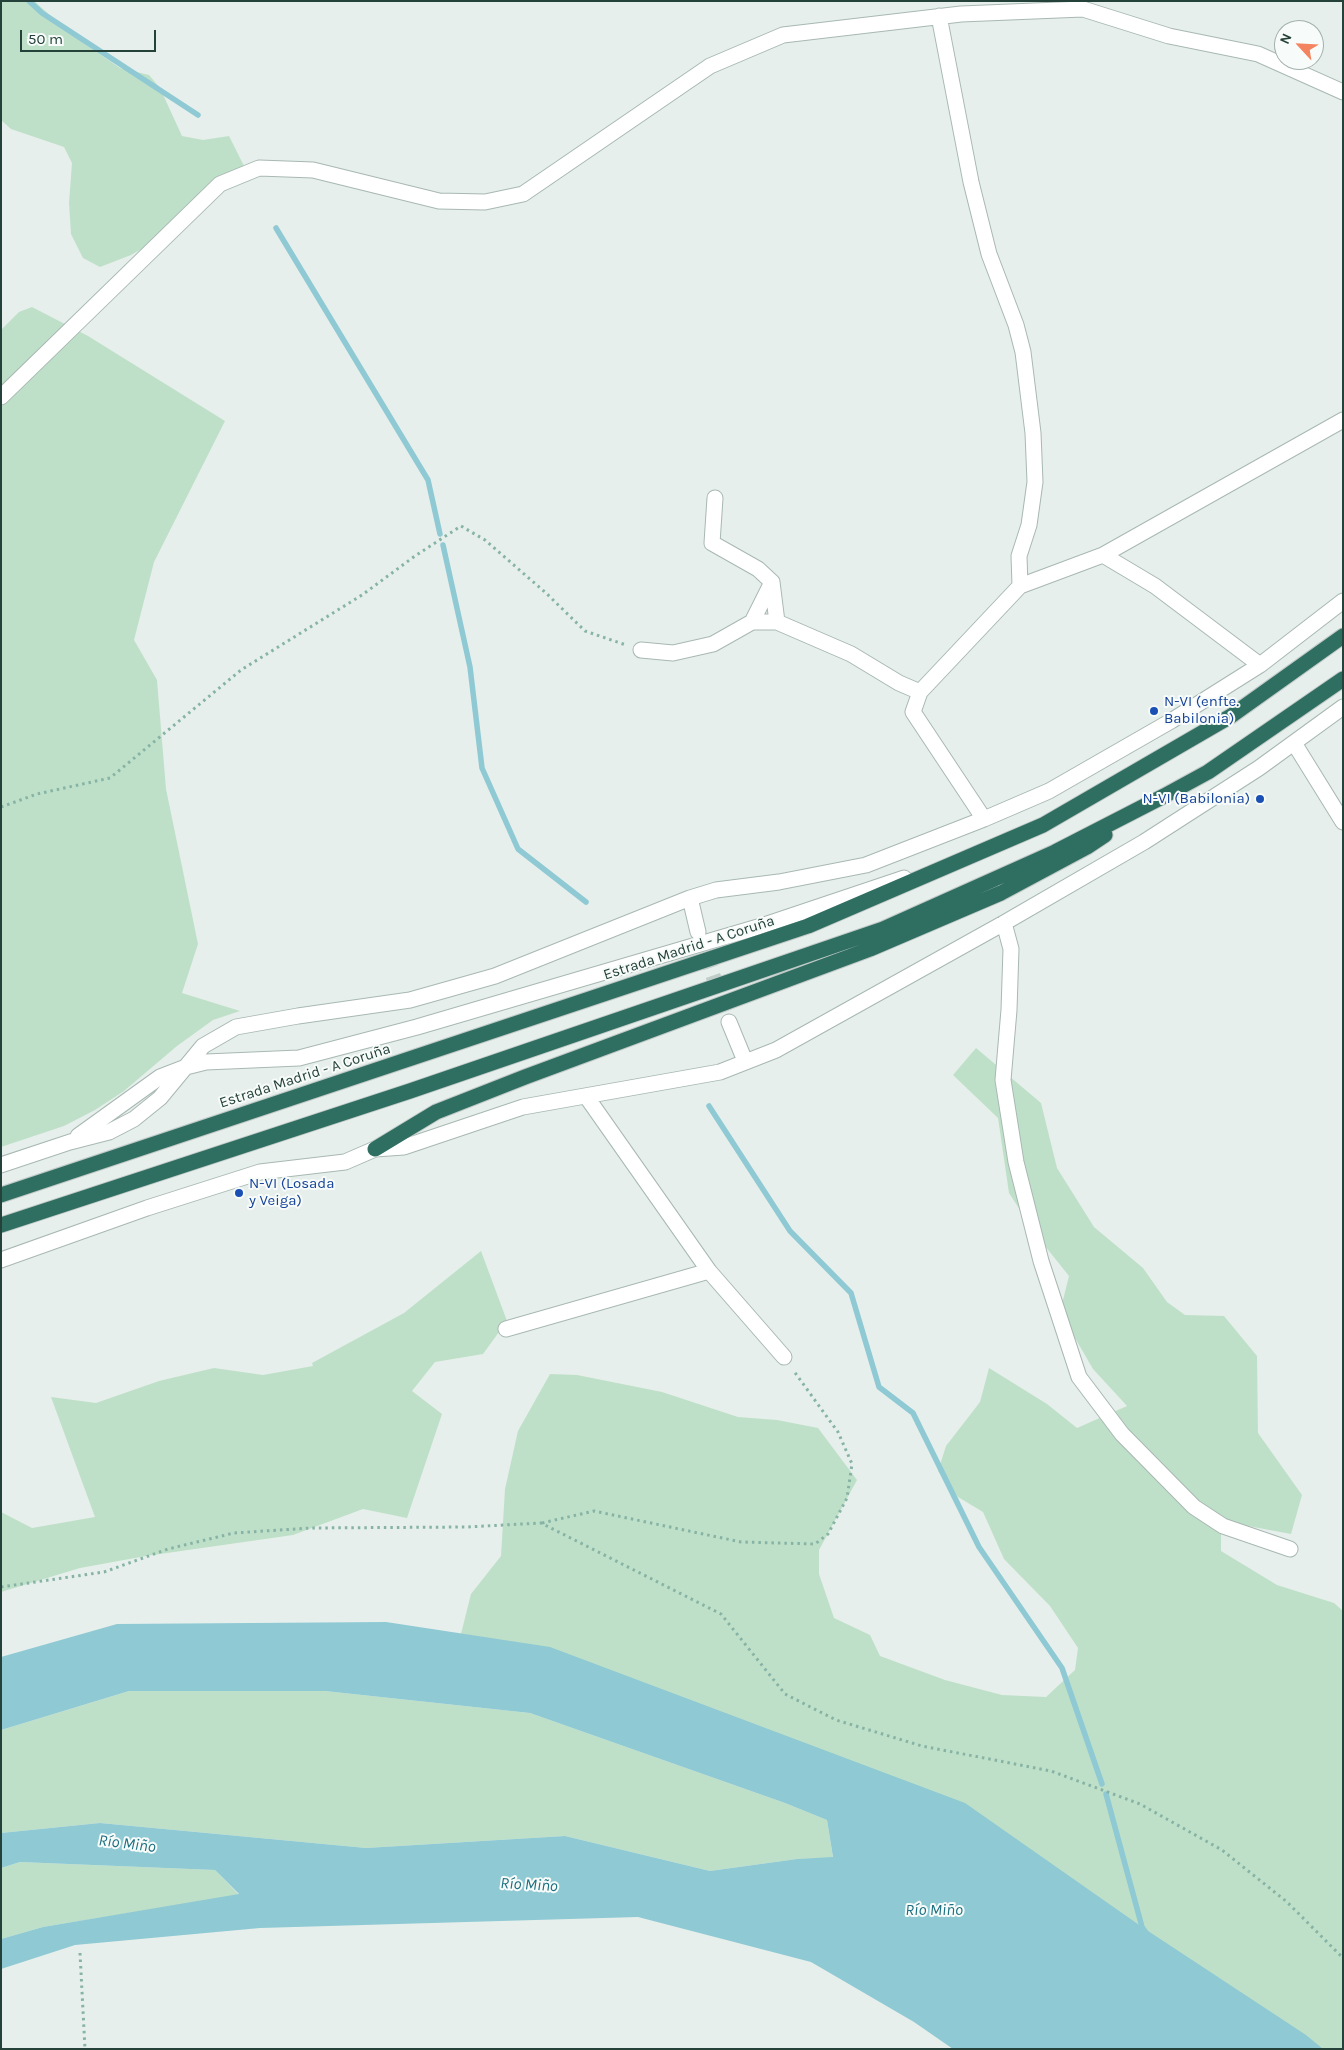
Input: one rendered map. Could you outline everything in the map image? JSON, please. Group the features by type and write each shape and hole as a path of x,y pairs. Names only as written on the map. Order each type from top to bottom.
{"highway":[{"name":"Estrada Madrid - A Coruña","path":"1,1195 808,926 1043,825 1231,716 1343,636"},
{"path":"1,1226 410,1091 883,929 1055,852 1164,796 1208,772 1343,679"},
{"path":"375,1149 436,1112 870,949 1001,893 1087,847 1164,796"}],"street":[{"path":"1,397 220,184 258,168 313,170 439,201 486,202 523,194 710,66 783,35 939,16 960,8 1083,9 1169,36 1258,54 1343,92"},
{"path":"939,16 971,182 988,254 1016,325 1023,352 1033,433 1035,482 1028,525 1019,556 1020,586"},
{"path":"984,819 913,712 920,692 1020,586 1103,555 1343,420"},
{"path":"715,498 712,542 758,569 772,582 777,622"},
{"path":"1103,555 1155,586 1260,665"},
{"path":"752,622 772,582"},
{"path":"1,1165 70,1142 109,1132 134,1119 160,1098 203,1046 236,1027 410,1000 495,976 690,898 716,890 779,882 866,865 984,819 1049,791 1171,721 1260,665 1343,601"},
{"path":"642,650 673,653 713,644 752,622 777,622 851,654 899,683 920,692"},
{"path":"1,1260 147,1208 260,1172 345,1162 375,1149 404,1147 523,1106 720,1072 776,1050 1004,923 1144,842 1260,768 1343,707"},
{"path":"1294,743 1343,822"},
{"path":"186,1066 206,1062 299,1058 417,1027 758,927 973,855"},
{"path":"690,898 698,932"},
{"path":"1004,923 1011,949 1004,1090 1016,1162 1041,1261 1079,1377 1122,1434 1194,1507 1224,1526 1290,1549"},
{"path":"729,1022 745,1061"},
{"path":"586,1096 709,1271 784,1357"},
{"path":"506,1329 709,1271"}],"path":[{"path":"1,807 37,794 110,778 241,670 362,596 415,556 461,526 485,540 546,593 585,631 642,650"},
{"path":"1,1587 104,1572 168,1549 234,1533 311,1528 467,1527 541,1523 594,1511 741,1542 815,1544 828,1534 847,1498 852,1464 838,1432 784,1357"},
{"path":"541,1523 721,1614 785,1694 836,1720 922,1746 1051,1771 1140,1804 1222,1850 1288,1902 1343,1958"},
{"path":"80,1953 86,2049"}],"green space":[{"path":"1,1 34,1 72,35 120,68 149,75 160,88 182,136 203,140 229,136 244,166 173,231 131,255 100,267 83,258 71,234 69,203 72,163 64,147 11,129 1,120"},
{"path":"32,307 88,336 225,421 154,562 134,640 157,680 166,789 198,944 182,993 240,1011 213,1020 177,1046 124,1091 95,1110 64,1126 1,1147 1,330 19,312"},
{"path":"976,1048 1041,1103 1057,1168 1094,1227 1143,1268 1167,1302 1185,1315 1224,1316 1257,1356 1258,1433 1302,1495 1291,1534 1221,1521 1221,1551 1277,1585 1334,1603 1343,1611 1343,2049 1290,2049 487,1639 461,1634 471,1594 501,1556 505,1489 518,1431 550,1374 577,1375 662,1392 738,1417 777,1420 818,1428 857,1480 819,1550 819,1574 834,1618 870,1635 880,1656 945,1680 1002,1695 1046,1697 1075,1670 1078,1648 1050,1606 1004,1559 983,1512 958,1497 938,1471 946,1446 980,1402 989,1368 1047,1404 1077,1428 1127,1406 1093,1369 1060,1312 1069,1276 1037,1236 1009,1193 998,1118 953,1075"},
{"path":"481,1251 507,1321 483,1354 435,1362 412,1391 442,1414 407,1518 363,1509 293,1535 146,1556 80,1568 1,1592 1,1512 32,1528 95,1517 51,1397 96,1403 159,1381 214,1368 263,1375 313,1366 312,1363 404,1313"},
{"path":"129,1691 325,1691 530,1713 785,1803 827,1820 833,1858 797,1859 710,1871 565,1836 366,1848 100,1823 1,1833 1,1730"},
{"path":"20,1862 215,1870 239,1895 43,1927 1,1939 1,1868"}],"water":[{"name":"Río Miño","path":"386,1622 550,1647 965,1803 1142,1927 1306,2035 1323,2049 953,2049 914,2022 811,1962 638,1917 260,1928 75,1945 1,1969 1,1939 43,1927 239,1894 215,1870 20,1862 1,1868 1,1833 100,1823 366,1848 565,1836 710,1871 797,1859 833,1857 827,1820 785,1803 530,1713 325,1691 129,1691 1,1730 1,1657 117,1624"}],"waterway":[{"path":"29,1 42,13 198,115"},
{"path":"276,228 428,480 440,534"},
{"path":"443,545 470,667 482,768 518,849 586,902"},
{"path":"709,1106 790,1231 851,1293 879,1387 913,1413 979,1547 1062,1668 1102,1784"},
{"path":"1106,1794 1142,1927 1146,1933"}],"tunnel":[{"path":"698,932 729,1022"}],"place":[{"name":"N-VI (enfte. Babilonia)","path":"1154,711"},
{"name":"N-VI (Babilonia)","path":"1260,799"},
{"name":"N-VI (Losada y Veiga)","path":"239,1193"}]}
